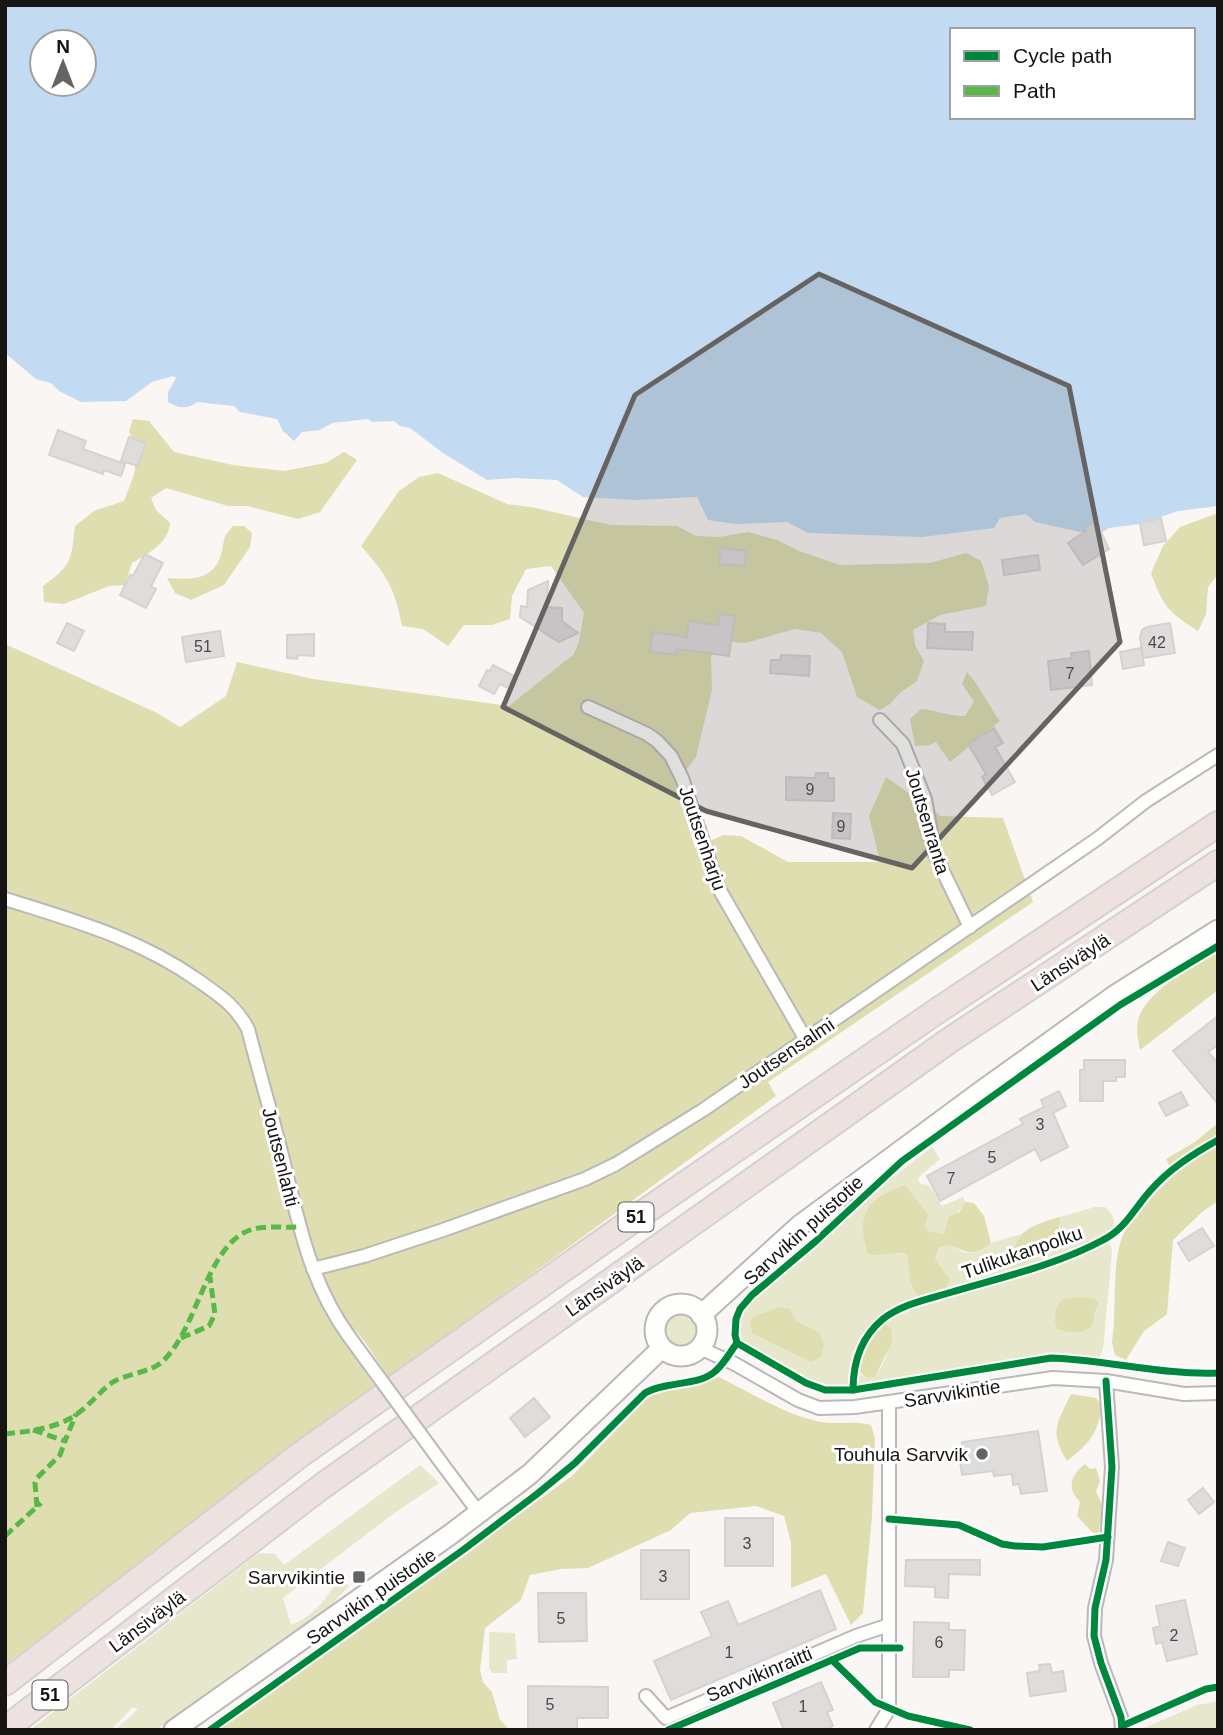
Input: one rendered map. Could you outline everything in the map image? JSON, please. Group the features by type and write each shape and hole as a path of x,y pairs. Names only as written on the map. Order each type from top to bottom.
{"highway":[{"name":"Länsiväylä","path":"5,1684 301,1454 688,1182 1218,824"},
{"name":"Länsiväylä","path":"5,1729 343,1472 950,1040 1218,863"}],"main road":[{"name":"Sarvvikin puistotie","path":"701,1315 799,1226 1114,996 1218,930"},
{"path":"684,1305 701,1315 705,1321 706,1335 700,1348 680,1356 667,1352 658,1343 655,1330 659,1316 670,1307 684,1305"},
{"name":"Sarvvikin puistotie","path":"174,1730 530,1474 662,1348"}],"street":[{"name":"Joutsenharju","path":"588,706 647,734 671,756 682,778 718,887 806,1040"},
{"name":"Joutsenranta","path":"880,720 903,744 925,799 935,855 970,927"},
{"name":"Joutsensalmi","path":"313,1269 364,1256 443,1230 585,1179 654,1142 1097,839 1146,801 1218,755"},
{"name":"Joutsenlahti","path":"5,899 135,943 192,976 239,1012 248,1029 298,1227 331,1311 479,1513"},
{"name":"Sarvvikintie","path":"700,1348 735,1364 798,1400 819,1408 840,1409 1053,1378 1106,1381 1163,1392 1218,1393"},
{"path":"1106,1381 1112,1467 1106,1560 1095,1608 1094,1636 1121,1717 1122,1730"},
{"path":"876,1730 889,1709 890,1402"},
{"path":"646,1696 666,1718 856,1636 889,1625"}],"highlighted area":[{"path":"819,274 1069,386 1120,642 912,868 706,811 503,707 635,395"}],"green space":[{"path":"133,419 149,421 174,452 233,465 284,471 326,463 344,452 357,460 320,512 298,519 247,506 228,506 166,488 151,498 156,510 170,523 166,537 157,547 132,563 125,585 109,586 64,604 44,602 43,586 60,573 71,555 75,526 94,511 124,501 134,475 137,452 129,431"},
{"path":"438,473 507,504 611,525 677,526 696,536 719,537 748,532 777,540 799,551 840,565 930,563 966,553 981,561 989,586 986,606 940,615 913,630 915,645 924,661 917,681 880,710 857,697 842,652 821,633 795,629 745,643 719,641 711,658 712,690 696,757 675,784 695,848 723,835 741,836 788,862 880,862 869,816 886,777 941,816 1003,818 1033,902 768,1082 776,1096 389,1378 355,1330 342,1339 376,1387 5,1665 5,644 157,713 180,727 226,696 237,662 313,679 509,706 574,654 584,613 551,566 526,569 512,596 510,619 492,625 464,625 448,646 423,629 402,626 388,582 361,546 399,491 419,477"},
{"path":"1218,513 1218,574 1208,587 1206,614 1198,631 1168,607 1151,573 1163,546 1180,527"},
{"path":"233,526 244,526 252,533 250,547 224,585 191,600 175,593 167,578 185,579 208,573 219,561 225,537"},
{"path":"967,672 1000,721 950,762 936,742 915,746 910,719 921,709 965,716 974,702 962,684"},
{"path":"1218,953 1218,990 1140,1050 1138,1021 1150,1000 1171,981"},
{"path":"1218,1123 1218,1201 1202,1212 1173,1240 1167,1314 1144,1331 1126,1360 1115,1355 1112,1342 1117,1257 1124,1233 1140,1209 1174,1174 1166,1159 1195,1142"},
{"path":"932,1147 940,1159 918,1178 920,1184 929,1185 942,1206 963,1197 965,1202 944,1234 928,1231 925,1226 876,1257 888,1252 908,1254 911,1283 920,1298 891,1311 869,1329 855,1353 849,1385 820,1384 806,1379 742,1340 739,1324 746,1306 818,1246 880,1187"},
{"path":"905,1185 928,1215 925,1226 928,1231 944,1234 949,1216 959,1213 965,1202 974,1203 984,1216 991,1243 973,1252 946,1245 939,1248 935,1259 950,1280 945,1290 920,1298 911,1283 907,1254 868,1254 864,1240 864,1218 867,1210 881,1196"},
{"path":"1095,1207 1105,1207 1113,1217 1113,1228 1107,1235 1043,1260 945,1290 949,1280 935,1259 939,1249 946,1244 965,1253 976,1252 991,1243 1021,1234 1015,1249 1046,1243 1060,1229 1060,1217"},
{"path":"1060,1217 1058,1233 1046,1243 1043,1254 1012,1268 1007,1263 1006,1256 1023,1233 1035,1225"},
{"path":"1108,1244 1112,1252 1103,1349 1100,1356 1034,1356 856,1384 857,1371 861,1375 875,1377 879,1372 890,1341 891,1328 884,1323 899,1313"},
{"path":"1093,1298 1099,1303 1092,1326 1076,1332 1057,1329 1055,1317 1060,1302 1062,1299"},
{"path":"780,1307 790,1309 796,1321 820,1333 824,1344 821,1357 811,1362 752,1333 750,1321 755,1316"},
{"path":"680,1313 691,1318 696,1329 691,1340 680,1345 669,1340 664,1329 669,1318"},
{"path":"884,1323 891,1328 892,1342 875,1377 867,1377 857,1371 867,1342"},
{"path":"719,1377 769,1403 808,1419 827,1423 871,1425 875,1438 872,1516 863,1613 851,1625 826,1574 791,1588 791,1543 784,1516 756,1506 690,1513 671,1530 588,1568 561,1569 530,1575 521,1600 485,1628 480,1670 483,1682 492,1692 500,1720 510,1730 218,1730 572,1476 648,1397 666,1388 687,1387"},
{"path":"1071,1394 1096,1398 1102,1406 1091,1438 1067,1461 1058,1442 1057,1428"},
{"path":"1085,1464 1090,1469 1096,1468 1100,1481 1096,1491 1106,1514 1100,1522 1099,1532 1093,1533 1077,1516 1080,1502 1072,1487 1076,1473"},
{"path":"420,1465 439,1483 393,1514 283,1598 291,1625 319,1606 339,1578 349,1586 330,1606 156,1730 115,1730 138,1709 133,1707 111,1730 30,1730 259,1553 275,1554 284,1565"},
{"path":"489,1632 515,1633 517,1659 507,1660 507,1673 492,1673 489,1668"},
{"path":"1218,1701 1218,1730 1139,1730 1197,1705"}],"water":[{"path":"5,5 1218,5 1218,506 1178,511 1140,524 1109,528 1101,533 1080,532 1035,522 1026,514 1000,518 994,528 922,537 808,533 787,522 736,524 708,520 697,497 636,500 583,497 557,480 487,480 443,453 410,428 400,426 394,421 372,422 368,419 332,423 320,430 302,432 294,441 283,431 277,419 240,412 234,406 197,402 179,407 168,402 168,392 176,378 173,376 152,382 126,401 81,402 59,391 51,383 36,379 5,353"}],"building":[{"path":"58,430 86,441 83,449 125,464 121,476 104,470 103,474 49,455"},
{"path":"129,437 146,443 138,466 121,461"},
{"path":"1161,518 1166,541 1144,545 1140,523"},
{"path":"1096,521 1109,549 1083,565 1068,543 1086,531 1084,527"},
{"path":"720,548 746,551 745,566 719,564"},
{"path":"145,554 163,563 151,586 156,589 146,608 120,595"},
{"path":"1038,555 1040,570 1004,575 1002,560"},
{"path":"548,581 547,607 562,608 562,621 578,633 559,642 520,617 521,606 527,607 528,590"},
{"path":"719,614 735,616 729,656 677,649 676,655 650,652 653,632 687,637 689,621 718,625"},
{"path":"67,623 84,631 74,651 57,643"},
{"path":"928,623 945,624 945,632 973,632 972,650 927,648"},
{"path":"1170,623 1175,653 1143,658 1140,637 1142,630"},
{"path":"220,631 224,656 186,662 182,637"},
{"path":"314,634 314,656 298,655 297,659 287,658 287,635"},
{"path":"1141,648 1144,665 1123,669 1120,652"},
{"path":"1089,651 1092,685 1051,690 1048,661 1072,658 1071,653"},
{"path":"781,655 810,656 809,676 770,673 771,660 780,660"},
{"path":"493,665 514,676 508,688 500,684 494,694 479,686 487,670 490,671"},
{"path":"994,728 1003,743 995,747 1015,782 992,795 982,777 986,774 968,744"},
{"path":"816,773 828,773 828,778 834,778 834,801 786,800 786,777 815,778"},
{"path":"833,813 851,814 850,839 832,838"},
{"path":"1218,1016 1218,1045 1208,1052 1218,1063 1218,1104 1173,1051"},
{"path":"1084,1060 1125,1060 1125,1077 1116,1077 1116,1081 1103,1081 1103,1101 1080,1101 1080,1070 1084,1070"},
{"path":"1059,1091 1066,1106 1053,1113 1068,1147 1041,1161 1035,1149 940,1201 927,1176 1023,1124 1020,1119 1044,1107 1041,1100"},
{"path":"1181,1092 1188,1105 1166,1116 1159,1103"},
{"path":"1202,1228 1214,1246 1189,1261 1178,1243"},
{"path":"534,1398 550,1417 525,1437 510,1418"},
{"path":"1038,1431 1047,1491 1021,1494 1019,1484 1013,1485 1012,1474 994,1476 993,1471 962,1475 958,1446 962,1446 962,1442"},
{"path":"1203,1488 1214,1502 1199,1514 1188,1500"},
{"path":"725,1518 773,1518 773,1566 725,1566"},
{"path":"1168,1542 1185,1548 1178,1566 1161,1561"},
{"path":"641,1550 689,1550 689,1599 641,1599"},
{"path":"906,1560 980,1560 980,1575 949,1574 948,1598 935,1597 935,1587 905,1586"},
{"path":"820,1590 836,1629 671,1700 654,1661 712,1636 701,1612 728,1601 738,1625"},
{"path":"538,1593 586,1593 587,1641 539,1642"},
{"path":"1185,1600 1197,1654 1167,1661 1162,1642 1156,1644 1153,1628 1160,1626 1156,1606"},
{"path":"914,1622 949,1623 949,1630 965,1630 964,1670 949,1670 949,1677 913,1677"},
{"path":"1050,1664 1052,1673 1063,1671 1066,1691 1030,1696 1027,1673 1040,1671 1039,1665"},
{"path":"821,1682 833,1710 827,1712 833,1726 824,1730 784,1730 773,1703"},
{"path":"528,1686 608,1687 608,1718 577,1718 577,1730 528,1730"}],"marked path":[{"path":"5,1434 42,1428 69,1419 113,1382 158,1365 175,1347 212,1270 235,1239 255,1228 298,1227"},
{"path":"181,1338 209,1326 215,1314 210,1277"},
{"path":"33,1430 65,1441 76,1414"},
{"path":"37,1507 37,1478 60,1455 65,1441"},
{"path":"5,1536 41,1503"}],"cycle path":[{"path":"210,1730 463,1550 537,1494 575,1463 645,1393 698,1380 713,1373 737,1343 736,1319 740,1309 752,1295 816,1241 902,1161 1120,1005 1218,946"},
{"name":"Tulikukanpolku","path":"853,1390 857,1360 864,1342 875,1326 890,1314 916,1302 1048,1263 1103,1240 1123,1224 1165,1176 1218,1140"},
{"path":"737,1343 806,1383 825,1390 853,1390 1051,1358 1175,1372 1218,1373"},
{"path":"1106,1381 1112,1467 1106,1560 1095,1608 1094,1636 1121,1717 1122,1730"},
{"path":"889,1519 959,1525 1002,1544 1015,1546 1043,1547 1108,1537"},
{"name":"Sarvvikinraitti","path":"668,1730 860,1648 900,1648"},
{"path":"832,1660 875,1702 908,1716 970,1730"},
{"path":"1122,1726 1206,1689 1218,1687"}],"place":[{"name":"Touhula Sarvvik","path":"982,1454"},
{"name":"Sarvvikintie","path":"359,1577"}]}
